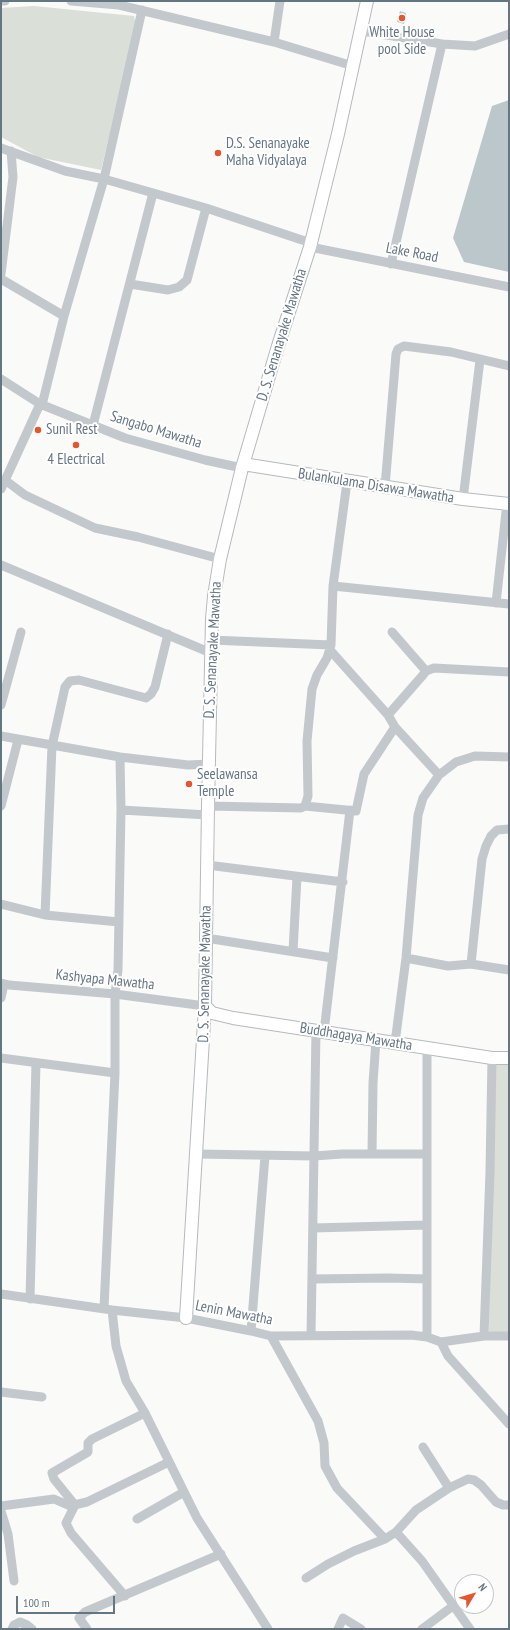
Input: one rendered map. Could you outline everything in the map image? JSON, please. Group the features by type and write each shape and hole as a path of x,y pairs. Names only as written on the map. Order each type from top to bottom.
{"main road":[{"name":"D. S. Senanayake Mawatha","path":"186,1318 198,1154 205,1006 211,640 214,596 220,559 243,466 278,346 310,245 362,31 367,1"},
{"name":"Bulankulama Disawa Mawatha","path":"243,466 463,499 508,504"},
{"name":"Buddhagaya Mawatha","path":"205,1006 218,1015 492,1058 509,1058"}],"street":[{"path":"71,1 119,5 142,10 274,42 353,66"},
{"path":"274,42 280,1"},
{"path":"1,489 41,404 64,316 104,179 142,10"},
{"path":"362,31 442,44 475,46 509,34"},
{"path":"391,264 442,44"},
{"name":"Lake Road","path":"1,148 65,171 104,179 206,208 310,245 391,264 509,287"},
{"path":"1,274 3,244 13,177 11,151"},
{"path":"93,426 153,193"},
{"path":"130,284 168,290 179,287 187,280 206,208"},
{"path":"1,279 64,316"},
{"path":"385,487 396,354 398,349 404,346 451,352 509,366"},
{"path":"463,499 480,360"},
{"name":"Sangabo Mawatha","path":"1,379 41,404 125,438 205,460 243,466"},
{"path":"5,480 25,495 95,528 138,536 220,559"},
{"path":"305,806 308,796 307,741 312,689 317,674 327,658 331,648 332,586 347,482"},
{"path":"496,603 508,504"},
{"path":"1,565 211,653"},
{"path":"332,586 509,604"},
{"path":"1,705 21,632"},
{"path":"392,632 426,671"},
{"path":"45,915 52,746 65,687 70,682 79,680 146,698 152,694 155,687 168,634"},
{"path":"211,640 331,648 388,715 395,727 440,775"},
{"path":"388,715 426,671 434,668 509,672"},
{"path":"121,810 208,811 301,808 305,806 356,811 359,790 364,774 395,727"},
{"path":"1,736 120,757 188,765 209,764"},
{"path":"1,806 18,740"},
{"path":"395,1043 406,958 418,815 423,798 440,775 456,762 475,756 509,757"},
{"path":"120,757 121,810 118,970 115,994 115,1073 108,1309 116,1346 126,1381 145,1414 198,1518 268,1629"},
{"path":"311,1335 314,1156 320,1031 334,958 350,810"},
{"path":"471,964 482,859 490,836 497,830 509,829"},
{"path":"207,865 343,882"},
{"path":"293,951 297,877"},
{"path":"1,904 45,915 119,922"},
{"path":"206,938 334,958"},
{"path":"406,958 448,966 471,964 509,970"},
{"path":"1,998 2,983"},
{"name":"Kashyapa Mawatha","path":"2,983 115,994 205,1006"},
{"path":"372,1154 373,1083 376,1040"},
{"path":"427,1048 427,1337"},
{"path":"1,1058 115,1073"},
{"path":"484,1336 490,1172 492,1058"},
{"path":"30,1298 36,1063"},
{"path":"198,1154 265,1156 427,1154"},
{"path":"251,1331 265,1156"},
{"path":"313,1228 427,1225"},
{"path":"312,1279 427,1279"},
{"name":"Lenin Mawatha","path":"1,1294 186,1318 271,1336 411,1335 427,1337 441,1342 484,1336 509,1336"},
{"path":"271,1336 318,1421 324,1443 325,1466 337,1488 384,1539"},
{"path":"441,1342 448,1356 509,1424"},
{"path":"1,1392 42,1397"},
{"path":"75,1505 54,1480 52,1473 88,1452 88,1443 92,1439 145,1414"},
{"path":"424,1447 449,1488"},
{"path":"1,1506 54,1499 70,1506 87,1502 169,1462"},
{"path":"306,1578 328,1564 354,1551 384,1539 396,1532 416,1510 449,1488 468,1479 474,1480 481,1485 496,1502 503,1505 509,1505"},
{"path":"137,1519 184,1492"},
{"path":"75,1505 66,1523 68,1528 125,1596"},
{"path":"1,1511 8,1534 14,1581"},
{"path":"396,1532 422,1561 470,1629"},
{"path":"87,1629 79,1618 85,1612 221,1554"},
{"path":"422,1629 453,1606"},
{"path":"338,1629 343,1618 361,1629"},
{"path":"12,1629 14,1625 20,1622 27,1624 32,1629"}],"shaded area":[{"path":"34,6 134,16 136,25 101,170 38,157 1,137 1,8"},
{"name":"White House pool Side","path":"400,11 406,13 404,24 397,22"},
{"path":"509,100 509,272 464,262 453,238 492,106"},
{"path":"492,1058 509,1058 509,1335 489,1338 490,1172"}],"place":[{"name":"White House pool Side","path":"402,18"},
{"name":"D.S. Senanayake Maha Vidyalaya","path":"218,153"},
{"name":"Sunil Rest","path":"38,430"},
{"name":"4 Electrical","path":"76,445"},
{"name":"Seelawansa Temple","path":"189,784"}]}
